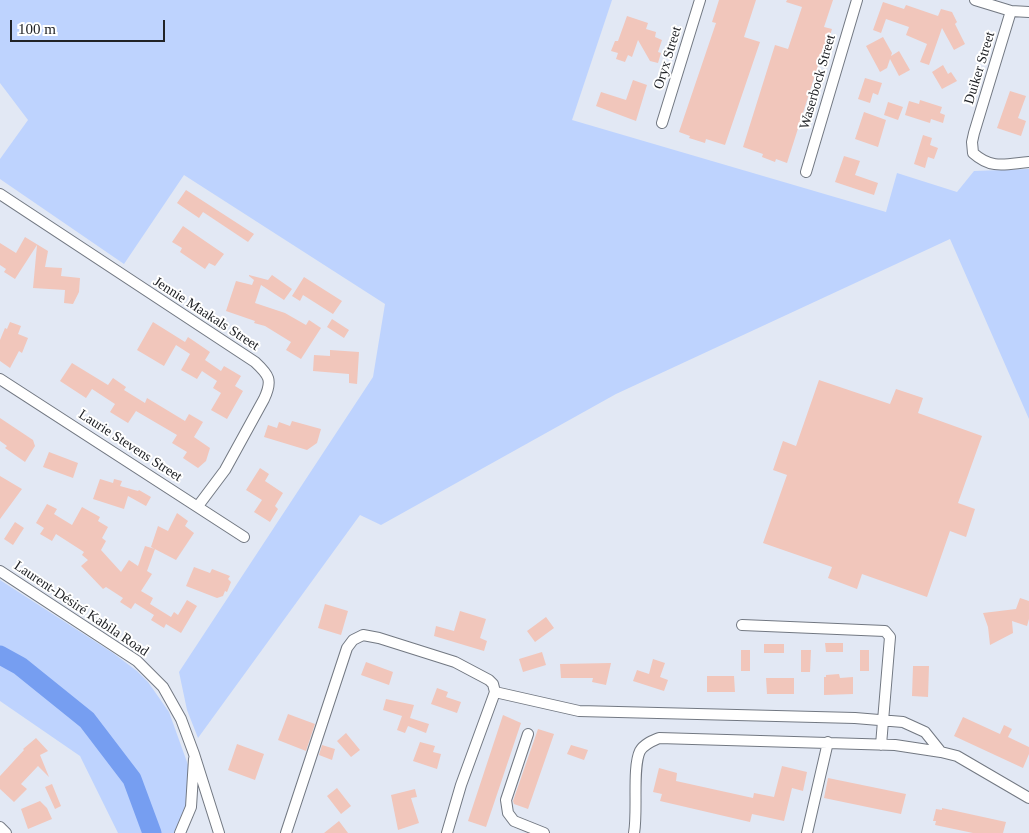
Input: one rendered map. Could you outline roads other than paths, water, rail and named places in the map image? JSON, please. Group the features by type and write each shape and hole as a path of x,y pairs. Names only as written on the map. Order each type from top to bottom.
{"street":[{"name":"Oryx Street","path":"662,123 700,0"},
{"name":"Waserbock Street","path":"806,172 857,0"},
{"path":"975,0 1011,11 1029,12"},
{"name":"Duiker Street","path":"1011,11 972,142 974,152 982,161 996,164 1029,162"},
{"name":"Jennie Maakals Street","path":"0,194 255,362 265,371 270,382 269,389 225,470 198,506"},
{"name":"Laurie Stevens Street","path":"0,379 244,537"},
{"name":"Laurent-Désiré Kabila Road","path":"0,571 137,661 163,687 181,719 218,832"},
{"path":"742,625 885,630 890,637 881,745"},
{"path":"286,833 344,657 353,640 363,635 379,638 455,662 493,684 495,692 447,833"},
{"path":"495,692 587,712 903,722 925,732 941,752"},
{"path":"528,734 506,800 508,813 514,821 544,833"},
{"path":"634,833 637,760 641,750 649,742 659,738 828,742 881,745 941,752 957,756 1029,798"},
{"path":"807,833 828,742"},
{"path":"180,833 189,815 194,754"},
{"path":"0,827 6,833"}],"waterway":[{"path":"0,655 20,666 87,720 132,779 152,833"}]}
